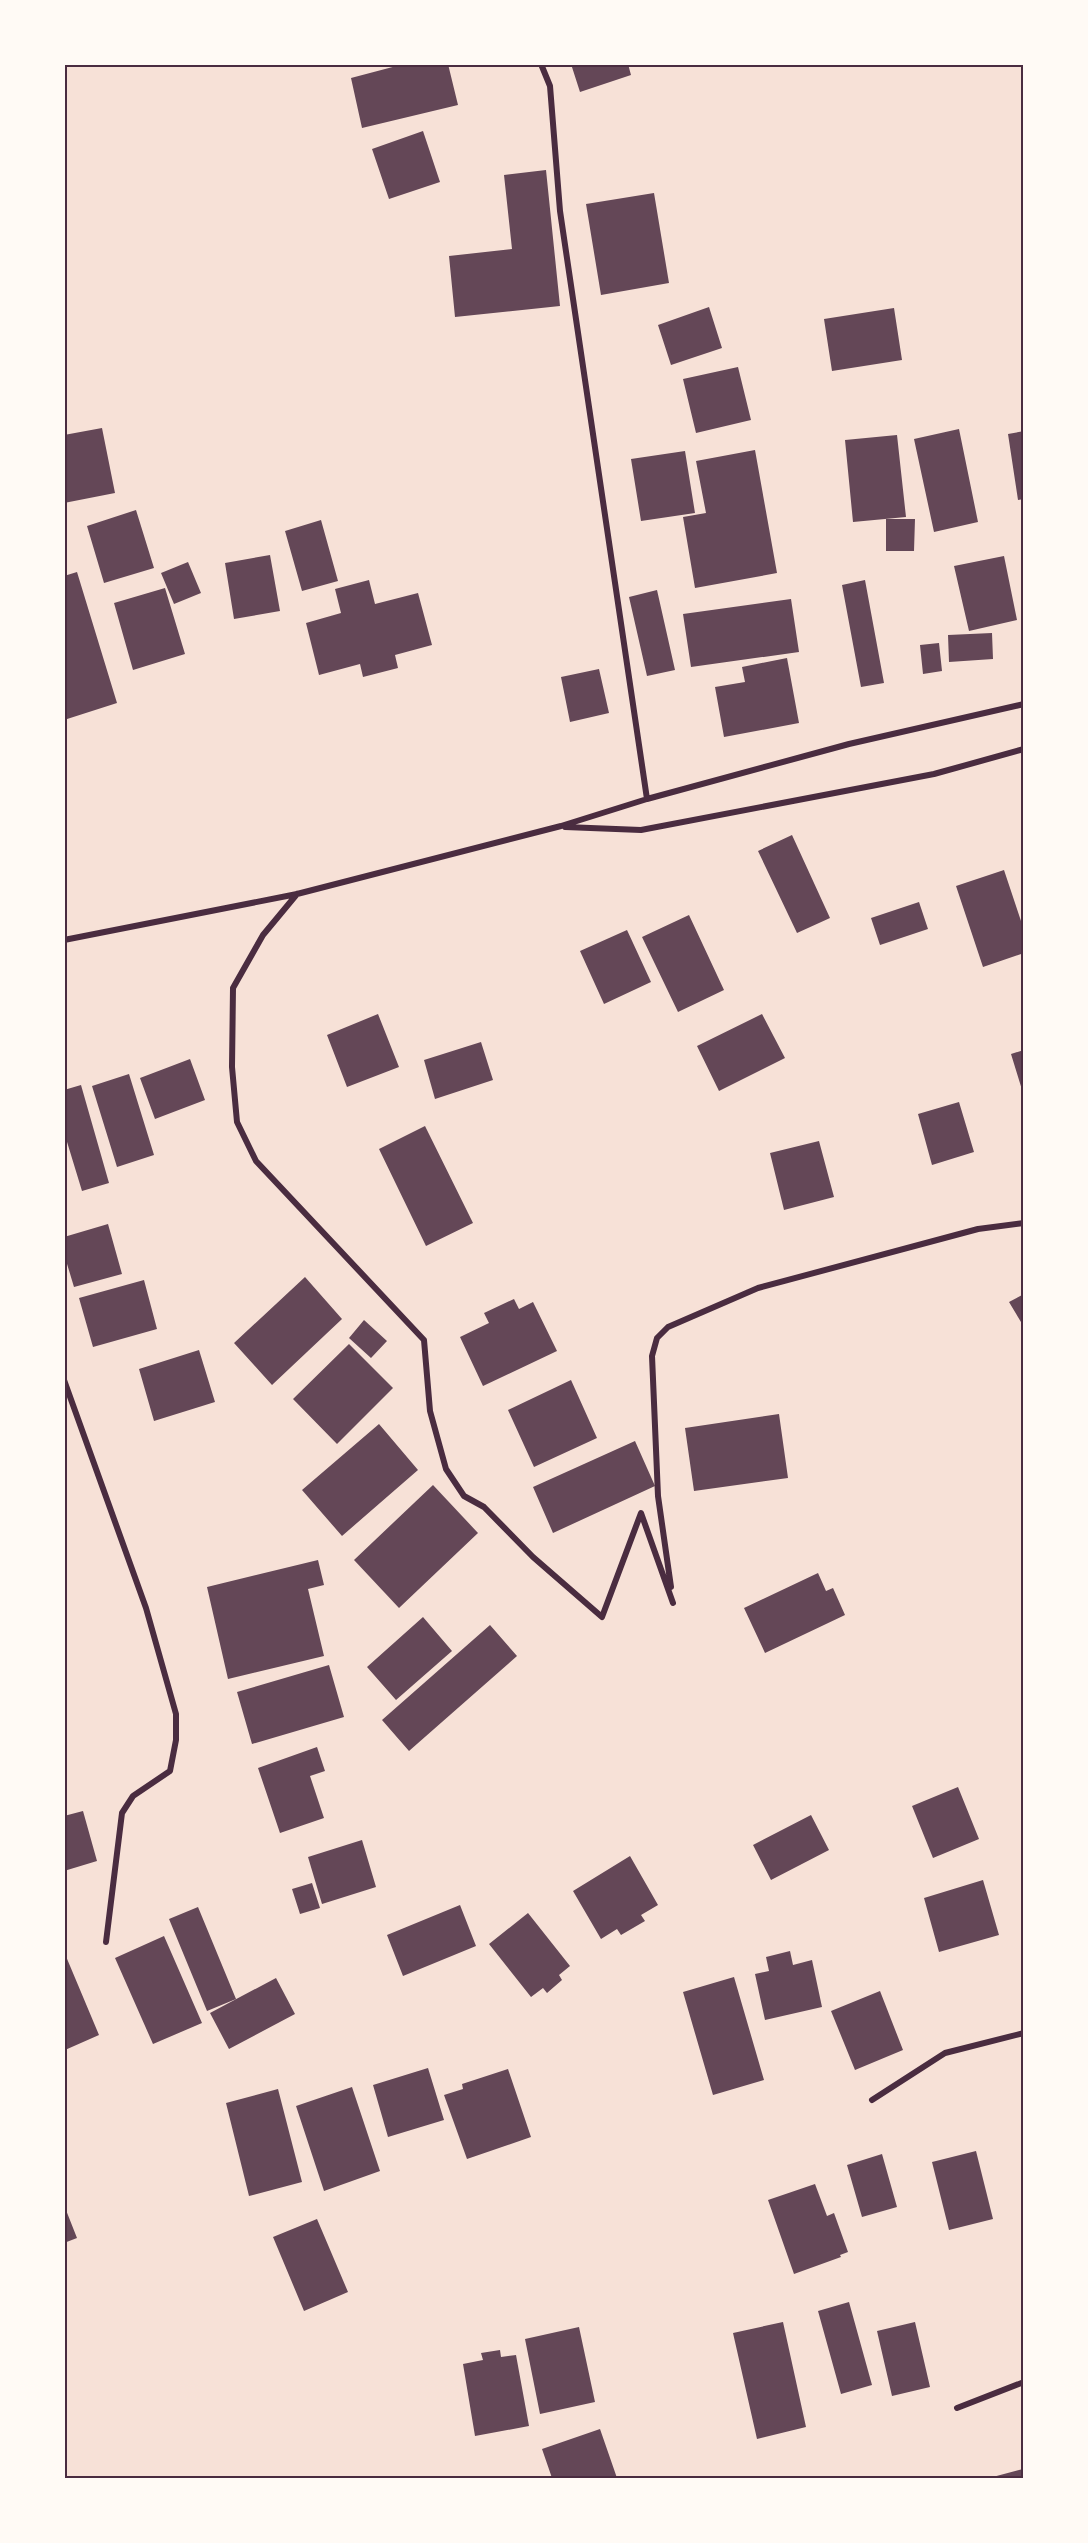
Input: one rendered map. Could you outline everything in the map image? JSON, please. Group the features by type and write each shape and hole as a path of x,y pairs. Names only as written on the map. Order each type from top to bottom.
{"street":[{"path":"542,64 550,86 560,211 647,799"},
{"path":"64,940 297,894 561,826 647,799 849,744 1023,704"},
{"path":"561,826 641,830 934,774 1023,749"},
{"path":"297,894 263,934 233,988 232,1067 237,1122 256,1161 424,1340 430,1411 446,1469 464,1496 484,1508 533,1557 602,1617 641,1513 673,1603 658,1496 652,1356 657,1338 668,1327 759,1288 978,1229 1023,1223"},
{"path":"64,1380 146,1608 176,1714 176,1740 170,1770 134,1796 122,1813 106,1942"},
{"path":"872,2100 945,2053 1023,2033"},
{"path":"957,2408 1023,2382"}],"building":[{"path":"404,64 448,64 458,105 362,128 351,78"},
{"path":"571,64 628,64 631,75 580,92"},
{"path":"423,131 440,182 389,199 372,149"},
{"path":"546,170 560,306 455,317 449,256 512,249 504,175"},
{"path":"654,193 669,283 601,295 586,204"},
{"path":"709,307 722,348 671,365 658,325"},
{"path":"894,308 902,360 832,371 824,319"},
{"path":"738,367 751,420 696,433 683,379"},
{"path":"102,428 115,493 64,503 64,435"},
{"path":"959,429 978,522 934,532 914,439"},
{"path":"1024,431 1024,499 1018,500 1008,434"},
{"path":"897,435 906,517 853,522 845,440"},
{"path":"755,450 777,573 695,588 683,517 706,513 696,461"},
{"path":"685,451 695,513 641,521 631,459"},
{"path":"136,510 154,568 104,583 87,526"},
{"path":"886,519 915,519 914,551 886,551"},
{"path":"321,520 338,581 302,591 285,531"},
{"path":"270,555 280,611 234,619 225,563"},
{"path":"1004,556 1017,620 969,631 954,566"},
{"path":"188,562 201,593 174,604 161,573"},
{"path":"77,572 117,703 64,720 64,576"},
{"path":"369,580 375,604 418,593 432,645 395,655 398,668 363,677 360,664 319,675 306,623 341,613 335,589"},
{"path":"865,580 884,683 861,687 842,585"},
{"path":"165,588 185,654 133,670 114,603"},
{"path":"657,590 675,670 647,676 629,597"},
{"path":"791,599 799,652 691,667 683,614"},
{"path":"992,633 993,659 949,662 948,635"},
{"path":"939,643 942,671 923,674 920,645"},
{"path":"787,658 799,723 724,737 715,687 745,682 742,667"},
{"path":"599,669 609,713 570,722 561,677"},
{"path":"792,835 830,918 797,933 758,851"},
{"path":"1004,870 1024,930 1024,953 983,967 956,886"},
{"path":"919,902 928,929 880,945 871,918"},
{"path":"689,915 724,990 678,1012 642,937"},
{"path":"627,930 651,982 604,1004 580,951"},
{"path":"378,1014 399,1067 347,1087 327,1035"},
{"path":"762,1014 785,1058 719,1091 697,1046"},
{"path":"481,1042 493,1080 435,1099 424,1060"},
{"path":"1024,1050 1024,1093 1023,1093 1011,1054"},
{"path":"190,1059 205,1100 155,1119 140,1078"},
{"path":"129,1074 154,1155 117,1167 92,1086"},
{"path":"81,1085 109,1183 82,1191 64,1132 64,1090"},
{"path":"959,1102 974,1152 932,1165 918,1114"},
{"path":"425,1126 473,1223 426,1246 379,1149"},
{"path":"819,1141 834,1197 784,1210 770,1153"},
{"path":"108,1224 122,1274 74,1287 64,1254 64,1237"},
{"path":"305,1277 342,1319 272,1385 234,1343"},
{"path":"144,1280 157,1329 93,1347 79,1298"},
{"path":"1024,1294 1024,1327 1009,1302"},
{"path":"514,1299 519,1309 533,1302 557,1351 483,1386 460,1337 489,1323 484,1313"},
{"path":"364,1320 387,1341 371,1358 349,1338"},
{"path":"349,1344 393,1388 337,1444 293,1399"},
{"path":"199,1350 215,1402 154,1421 139,1369"},
{"path":"571,1380 597,1438 534,1467 508,1410"},
{"path":"779,1414 788,1478 694,1491 685,1428"},
{"path":"379,1424 418,1470 342,1536 302,1490"},
{"path":"635,1441 655,1486 553,1533 533,1487"},
{"path":"433,1485 478,1533 399,1608 354,1560"},
{"path":"318,1560 324,1585 308,1589 324,1656 228,1679 207,1587"},
{"path":"818,1573 826,1591 833,1588 845,1615 765,1653 744,1608"},
{"path":"423,1617 452,1651 396,1700 367,1667"},
{"path":"490,1625 517,1656 409,1751 382,1720"},
{"path":"329,1665 344,1717 252,1744 237,1692"},
{"path":"317,1747 325,1771 310,1776 324,1818 280,1833 258,1768"},
{"path":"958,1787 979,1839 933,1858 912,1806"},
{"path":"83,1811 97,1861 64,1871 64,1816"},
{"path":"811,1815 829,1850 771,1880 753,1845"},
{"path":"362,1840 376,1887 322,1904 308,1857"},
{"path":"630,1856 658,1905 641,1915 645,1921 621,1935 617,1929 601,1939 573,1891"},
{"path":"983,1880 999,1935 939,1952 924,1898"},
{"path":"312,1883 320,1908 300,1914 292,1889"},
{"path":"460,1905 476,1946 403,1976 387,1935"},
{"path":"198,1907 236,1999 207,2011 169,1919"},
{"path":"528,1913 570,1966 559,1975 562,1980 547,1993 543,1988 531,1997 489,1944"},
{"path":"164,1936 202,2023 153,2044 115,1958"},
{"path":"790,1951 793,1965 812,1960 822,2007 765,2020 755,1974 769,1971 766,1957"},
{"path":"65,1954 99,2035 65,2050"},
{"path":"734,1977 764,2080 713,2095 683,1992"},
{"path":"276,1978 295,2014 229,2049 210,2013"},
{"path":"880,1991 903,2050 855,2070 831,2011"},
{"path":"428,2068 444,2120 388,2137 373,2085"},
{"path":"508,2069 531,2137 467,2159 444,2095 463,2089 462,2084"},
{"path":"352,2087 380,2171 324,2191 296,2106"},
{"path":"278,2089 302,2182 249,2196 226,2103"},
{"path":"976,2151 993,2219 949,2230 932,2162"},
{"path":"882,2154 897,2207 862,2217 847,2165"},
{"path":"815,2184 827,2216 834,2213 848,2252 840,2255 841,2257 794,2274 768,2200"},
{"path":"64,2205 77,2238 64,2243"},
{"path":"317,2219 348,2292 304,2311 273,2237"},
{"path":"849,2302 872,2385 841,2394 818,2311"},
{"path":"783,2322 806,2427 757,2439 733,2333"},
{"path":"915,2322 930,2387 892,2396 877,2331"},
{"path":"579,2327 595,2402 540,2414 525,2339"},
{"path":"500,2350 501,2357 516,2355 529,2426 475,2436 463,2364 483,2360 481,2353"},
{"path":"600,2429 617,2478 552,2478 542,2449"},
{"path":"1023,2469 1024,2478 989,2478"}]}
